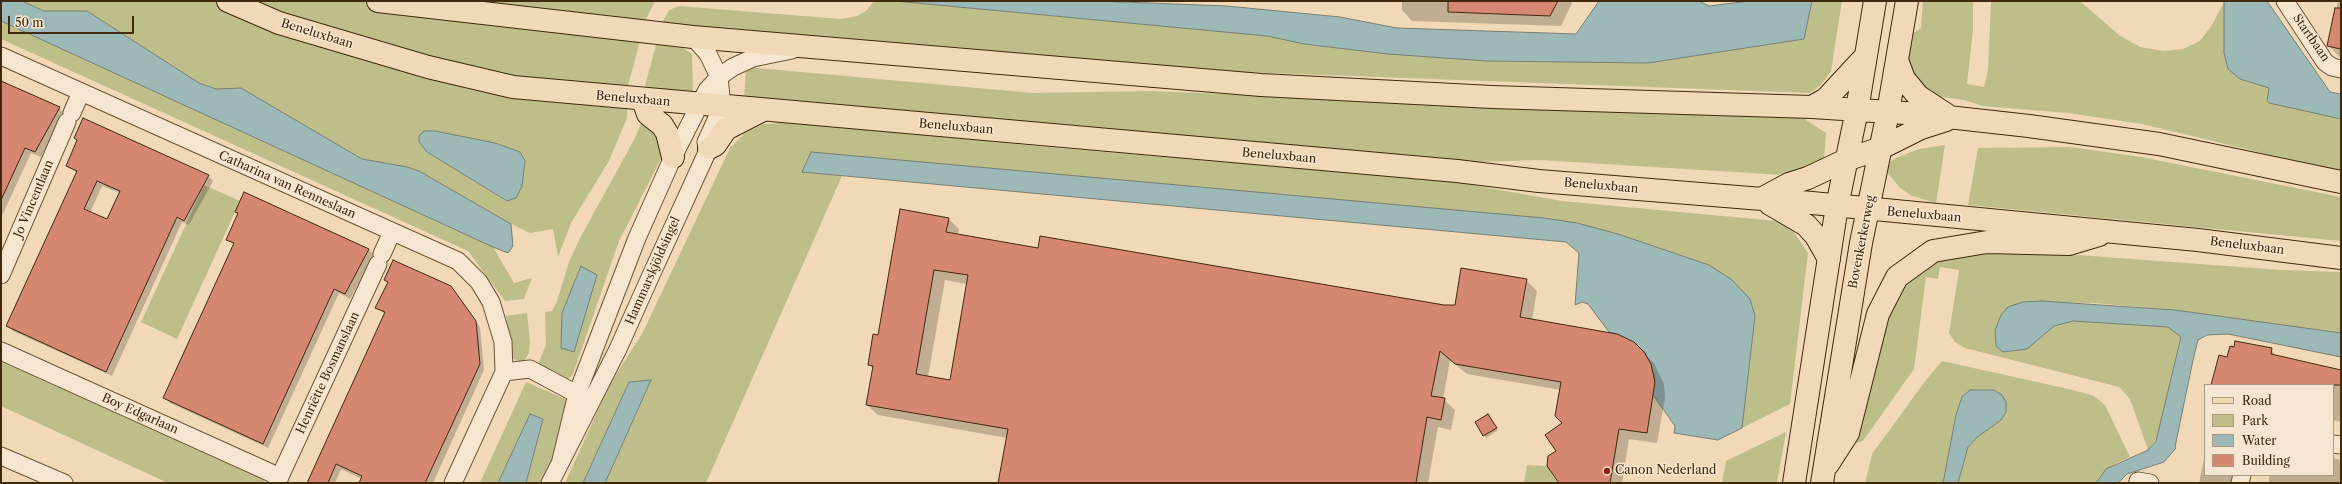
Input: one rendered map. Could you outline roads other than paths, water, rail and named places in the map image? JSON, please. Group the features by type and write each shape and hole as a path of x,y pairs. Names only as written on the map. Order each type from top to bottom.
{"main road":[{"name":"Beneluxbaan","path":"228,1 279,23 428,67 513,87 643,100 1836,206 2113,232 2341,258"},
{"path":"378,1 693,37 815,46 1039,68 1261,85 1492,97 1812,107 1888,112 2029,126 2159,144 2341,182"},
{"path":"1794,483 1836,206 1857,110 1875,1"},
{"name":"Bovenkerkerweg","path":"1822,477 1868,209 1888,112 1907,1"},
{"path":"1812,107 1826,99 1865,57"},
{"path":"1897,60 1904,79 1918,96 1951,118"},
{"path":"643,100 648,114 662,125 667,133 673,157"},
{"path":"709,148 716,145 726,129 762,110"},
{"path":"1761,199 1789,184 1808,178 1846,160 1881,148 1921,128 1951,118"},
{"path":"1761,199 1806,224 1816,236 1829,259"},
{"path":"1822,477 1848,433 1878,314 1897,277 1933,251 1987,242 2069,244 2113,232"}],"street":[{"name":"Startbaan","path":"2285,1 2325,62 2332,67 2341,69"},
{"path":"693,37 708,54 719,77 722,107"},
{"name":"Hammarskjöldsingel","path":"550,483 561,460 584,398 637,238 673,157 707,90 719,77 733,67 753,58 815,46"},
{"name":"Catharina van Renneslaan","path":"1,56 458,262 479,282 491,302 503,342 504,372 453,483"},
{"name":"Jo Vincentlaan","path":"1,275 81,92"},
{"name":"Hammarskjöldsingel","path":"584,398 618,349 709,148 706,142 722,107"},
{"name":"Henriëtte Bosmanslaan","path":"279,480 392,232"},
{"name":"Boy Edgarlaan","path":"1,351 279,480"},
{"path":"504,372 530,369 584,398"},
{"path":"1,456 64,483"}],"water":[{"path":"1,1 22,1 44,11 87,11 199,83 216,89 241,88 362,159 407,167 419,171 511,224 513,246 508,253 493,247 1,21"},
{"path":"895,1 1097,1 1227,6 1340,17 1397,28 1576,34 1599,1 1699,1 1709,6 1750,1 1812,1 1804,39 1648,63 1487,61 1388,54 1304,44 1267,36"},
{"path":"2224,1 2267,1 2330,92 2341,94 2341,119 2269,103 2267,101 2269,88 2240,79 2228,69 2224,53"},
{"path":"424,131 435,131 495,143 520,152 525,161 522,186 516,198 507,201 427,152 419,142 419,136"},
{"path":"811,152 1544,218 1577,223 1618,234 1709,265 1732,280 1750,299 1755,316 1742,428 1718,440 1674,433 1675,426 1653,395 1654,375 1645,352 1622,336 1609,332 1588,304 1582,302 1575,305 1579,253 1566,242 802,172"},
{"path":"581,266 597,275 574,352 561,348 562,313"},
{"path":"2041,301 2175,310 2341,333 2341,357 2228,334 2207,335 2198,340 2176,448 2164,462 2127,474 2118,483 2096,483 2106,469 2148,450 2156,441 2181,337 2168,327 2073,321 2054,326 2027,349 2003,352 1996,346 1995,330 2001,315 2008,307 2023,302"},
{"path":"651,380 605,483 583,483 629,382"},
{"path":"1970,390 1994,390 2002,395 2006,402 2006,412 2001,420 1976,438 1968,447 1958,483 1943,483 1956,415 1962,397"},
{"path":"530,414 543,419 526,483 498,483"}],"place":[{"name":"Canon Nederland","path":"1607,471"}]}
